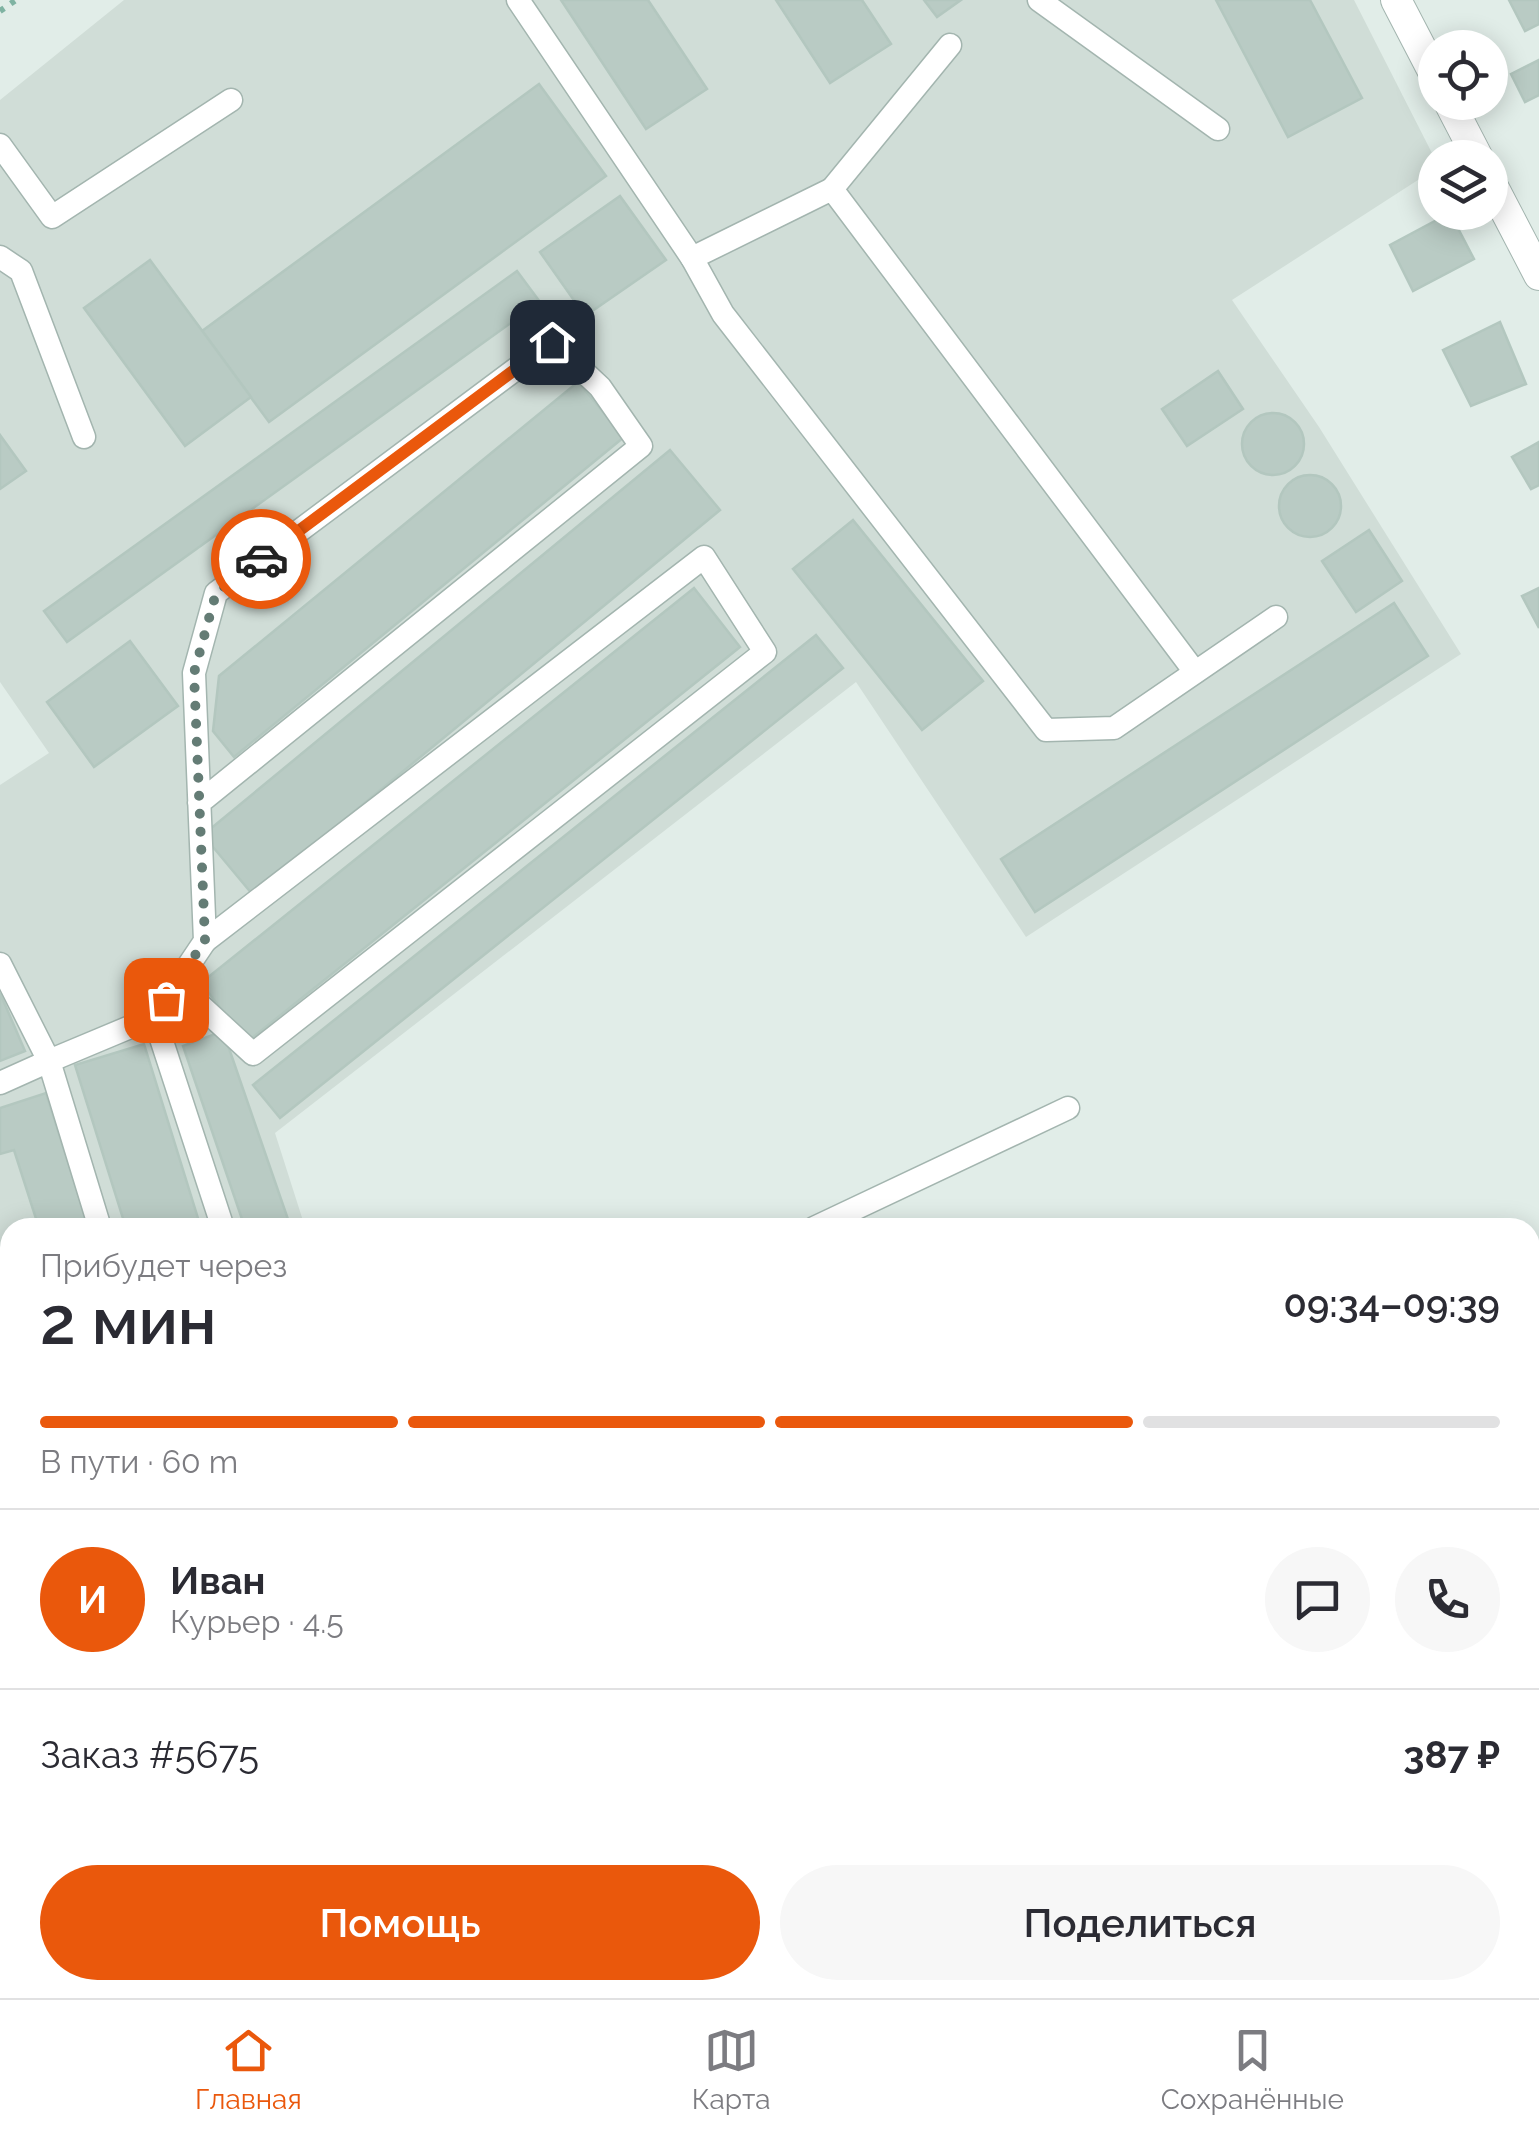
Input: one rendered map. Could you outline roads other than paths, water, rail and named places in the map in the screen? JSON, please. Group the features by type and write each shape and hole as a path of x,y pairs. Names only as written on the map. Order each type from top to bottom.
{"street":[{"path":"1396,0 1418,42"},
{"path":"1508,216 1539,275"}],"lane":[{"path":"518,0 692,258 723,314 1046,730 1114,728 1276,617"},
{"path":"1039,0 1218,129"},
{"path":"692,258 832,189 950,45"},
{"path":"0,145 52,217 231,100"},
{"path":"832,189 1195,672"},
{"path":"0,257 20,272 84,438"},
{"path":"200,803 641,446 600,387 552,342 216,593 194,673 205,940"},
{"path":"0,1083 154,1017 176,983 205,940 704,557 765,652 253,1054 176,983"},
{"path":"0,964 49,1061 97,1218"},
{"path":"154,1017 220,1218"},
{"path":"835,1218 1068,1108"}]}
